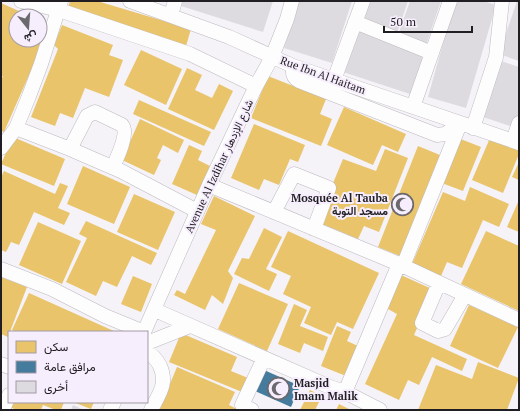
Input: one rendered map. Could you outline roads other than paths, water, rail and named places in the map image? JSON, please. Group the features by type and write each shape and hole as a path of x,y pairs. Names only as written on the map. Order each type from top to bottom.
{"street":[{"path":"21,1 60,5 190,54 256,86"},
{"name":"Rue Ibn Al Haitam","path":"130,1 229,37 293,66 516,142"},
{"path":"171,15 175,1"},
{"name":"Avenue Al Izdihar شارع الإزدهار","path":"144,331 155,310 208,185 256,86 272,57 287,19 292,1"},
{"path":"334,80 363,1"},
{"path":"413,107 450,1"},
{"path":"345,392 401,265 467,126 496,57 500,1"},
{"path":"3,142 16,128 35,80 60,5"},
{"path":"355,22 432,53"},
{"path":"293,66 293,75 296,79 437,135 445,134 467,126"},
{"path":"70,149 87,116 95,112 122,125 124,128 124,135 113,167"},
{"path":"516,142 519,123"},
{"path":"16,128 113,167 197,211"},
{"path":"274,212 294,174 329,188 314,229"},
{"path":"208,185 401,265 519,320"},
{"path":"1,269 52,289 105,316 142,331"},
{"path":"439,283 422,323 438,331 445,329 465,295"},
{"path":"155,310 330,387 345,392 365,407 380,410"},
{"path":"148,343 190,326"},
{"path":"148,354 157,360 164,375 164,382 161,391 152,410"},
{"path":"252,410 242,405 264,358"},
{"path":"3,410 8,398"}],"place":[{"name":"Mosquée Al Tauba مسجد التوبة","path":"403,204"},
{"name":"Masjid Imam Malik","path":"278,389"}]}
